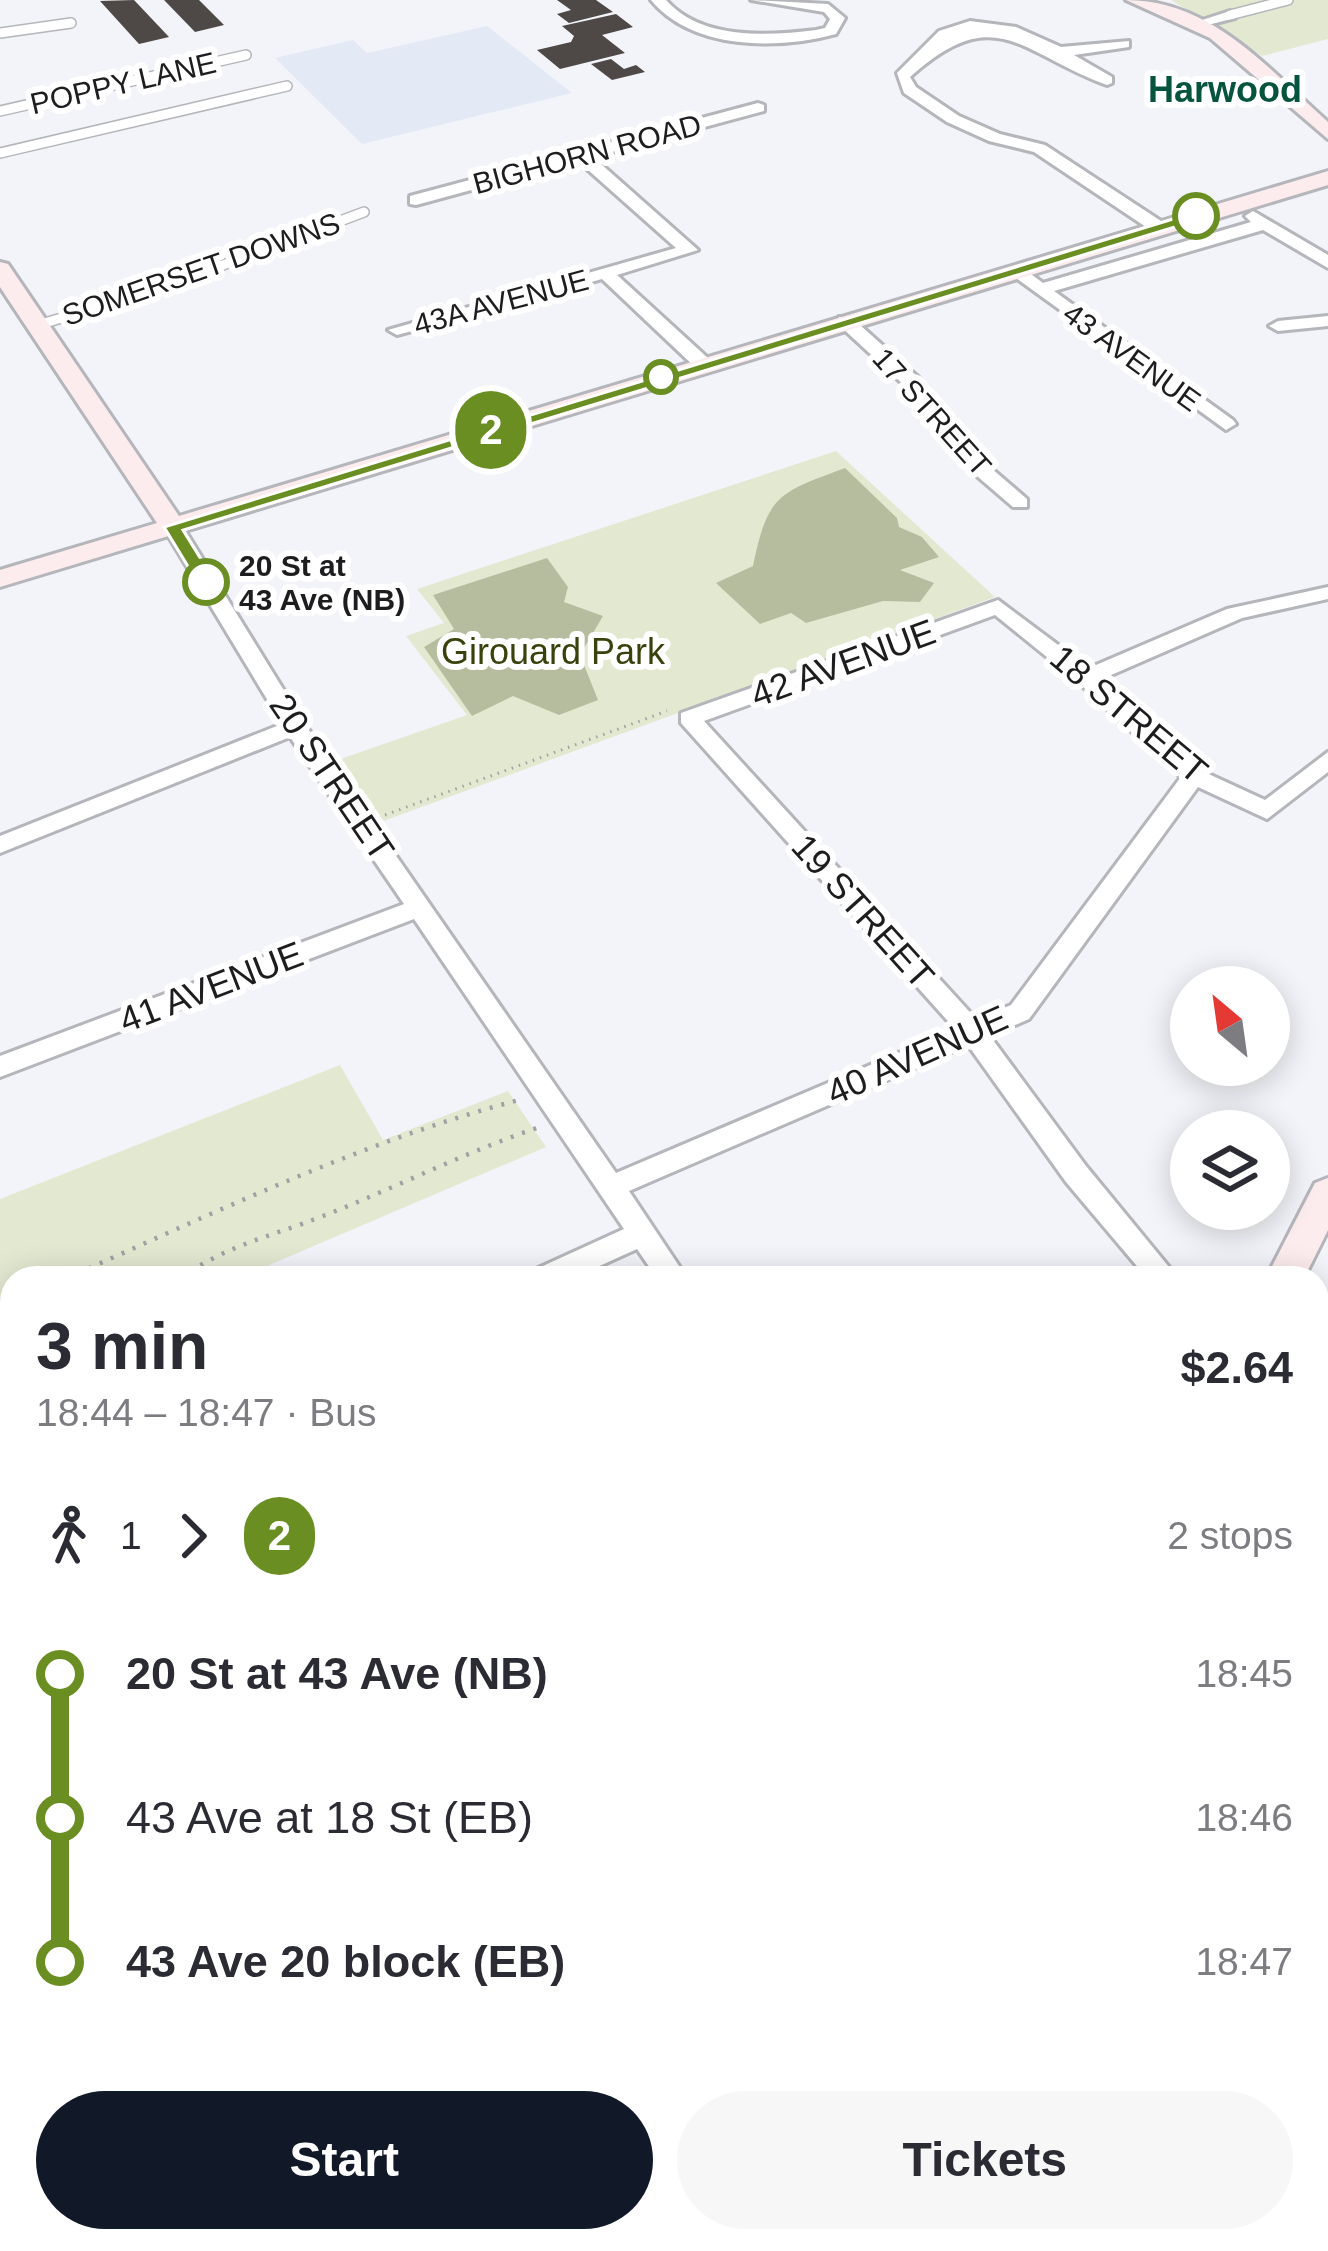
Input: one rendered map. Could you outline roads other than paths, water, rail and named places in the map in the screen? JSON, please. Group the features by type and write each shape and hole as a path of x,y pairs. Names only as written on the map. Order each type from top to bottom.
{"street":[{"path":"658,0 681,22 780,41 812,39 831,31 838,17 828,8 758,0"},
{"path":"1136,0 1199,23 1328,133"},
{"path":"1199,23 1230,15"},
{"path":"1107,80 1003,28 974,26 950,31 902,76 910,90 953,119 995,138 1039,148 1158,226"},
{"path":"1053,53 1124,44"},
{"name":"BIGHORN ROAD","path":"416,200 758,108"},
{"path":"583,157 688,250 606,274"},
{"name":"43 AVENUE","path":"0,579 1328,178"},
{"path":"1233,205 1328,263"},
{"name":"43 AVENUE","path":"1040,289 1267,223"},
{"name":"20 STREET","path":"0,269 173,527 295,728 665,1266"},
{"name":"43 AVENUE","path":"1014,270 1226,424"},
{"path":"606,274 703,364"},
{"name":"43A AVENUE","path":"397,330 606,274"},
{"path":"1278,326 1328,320"},
{"name":"17 STREET","path":"845,321 911,381 970,460 1020,503"},
{"path":"1087,678 1160,641 1301,595 1328,592"},
{"name":"18 STREET","path":"998,608 1087,678 1195,776 1267,811 1328,760"},
{"name":"42 AVENUE","path":"689,718 998,608"},
{"name":"19 STREET","path":"689,718 974,1033 1076,1174 1154,1266"},
{"path":"0,845 295,728"},
{"name":"40 AVENUE","path":"613,1186 1020,1012 1195,776"},
{"name":"41 AVENUE","path":"0,1067 421,907"},
{"path":"1292,1266 1328,1193"},
{"path":"571,1266 644,1234"}],"lane":[{"path":"1230,15 1288,0"},
{"path":"0,33 70,23"},
{"name":"POPPY LANE","path":"0,111 246,55"},
{"path":"0,154 287,86"},
{"name":"SOMERSET DOWNS","path":"38,325 163,288 364,212"}],"place":[{"name":"20 St at 43 Ave (NB)","path":"206,582"}],"district":[{"name":"Harwood","path":"1225,89"}],"park label":[{"name":"Girouard Park","path":"553,651"}]}
